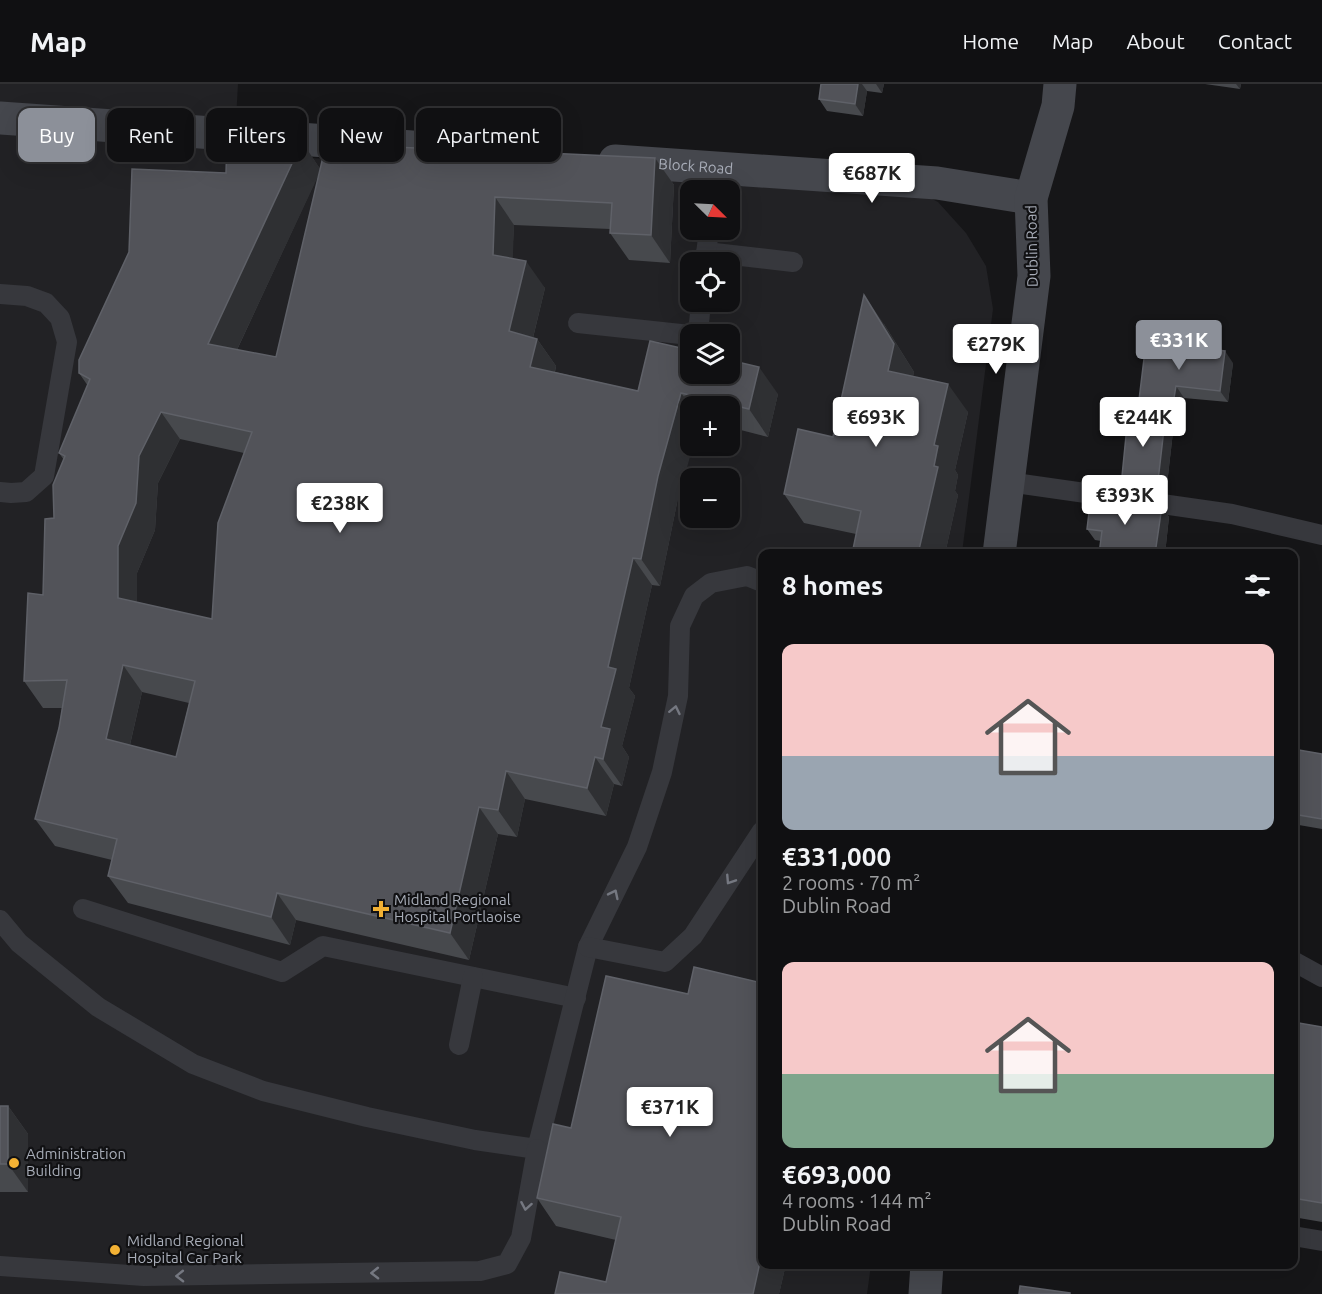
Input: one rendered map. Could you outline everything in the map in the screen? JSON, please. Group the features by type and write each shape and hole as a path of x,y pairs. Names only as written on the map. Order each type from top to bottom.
{"street":[{"name":"Dublin Road","path":"1000,549 1034,276 1031,198 1058,106 1060,84"},
{"path":"0,118 416,147"},
{"name":"Block Road","path":"586,159 716,179 937,183 1031,198"},
{"path":"925,1294 927,1269"}],"lane":[{"path":"740,259 793,262"},
{"path":"0,294 27,296 46,303 60,318 67,342 44,476 26,492 0,492"},
{"path":"578,323 680,334"},
{"path":"1008,482 1232,514 1322,535"},
{"path":"0,1266 144,1276 480,1271 507,1264 521,1238 537,1149 588,947 637,848 662,772 678,696 680,626 694,596 711,583 747,576 758,580"},
{"path":"588,947 665,962 693,936 758,837"},
{"path":"83,909 282,972 323,946 576,998"},
{"path":"0,920 19,944 98,1007 193,1064 263,1091 367,1118 475,1140 537,1149"},
{"path":"1298,964 1322,977"},
{"path":"459,1045 473,977"},
{"path":"1298,1237 1322,1241"}],"shaded area":[{"name":"Midland Regional Hospital Portlaoise","path":"0,84 238,84 237,108 206,108 206,162 307,162 307,158 319,158 319,162 404,162 899,182 938,202 966,233 986,266 993,309 963,549 758,549 758,1269 870,1269 867,1294 0,1294"}],"building":[{"path":"821,84 858,84 855,104 819,99"},
{"path":"404,147 416,148 416,162 561,162 561,154 655,158 651,235 610,233 612,203 495,197 493,255 526,261 509,331 537,339 530,367 638,391 650,341 680,348 680,384 740,384 740,363 759,367 749,409 740,407 740,396 694,396 681,393 658,476 641,559 633,558 608,667 616,669 601,727 610,729 603,759 595,757 587,788 506,771 498,810 479,807 450,933 277,893 271,917 108,876 117,839 35,819 59,728 67,680 24,681 28,593 43,595 45,519 54,518 53,485 65,456 59,453 90,379 79,373 79,360 129,252 132,169 226,173 226,162 293,162 208,344 276,357 322,162 404,162","holes":["161,412 252,432 218,523 212,619 118,598 118,546 136,503 139,456","123,665 195,681 176,757 106,739"]},
{"path":"864,295 894,344 888,371 948,384 934,445 938,446 934,466 938,467 919,549 853,549 861,511 784,494 798,429 833,437"},
{"path":"1146,342 1225,351 1220,391 1176,386 1173,404 1139,400"},
{"path":"1128,416 1165,420 1158,481 1122,476"},
{"path":"1091,496 1162,506 1156,549 1100,549 1102,531 1087,529"},
{"path":"1298,750 1322,754 1322,819 1298,815"},
{"path":"694,967 758,982 758,1269 753,1294 555,1294 560,1272 606,1282 621,1217 537,1198 553,1124 571,1128 606,976 688,994"},
{"path":"1298,1023 1322,1027 1322,1203 1298,1199"},
{"path":"0,1106 8,1106 8,1164 0,1164"},
{"path":"1020,1286 1070,1293 1070,1294 1019,1294"}],"place":[{"name":"Midland Regional Hospital Portlaoise","path":"381,909"},
{"name":"Administration Building","path":"14,1163"},
{"name":"Midland Regional Hospital Car Park","path":"115,1250"}]}
